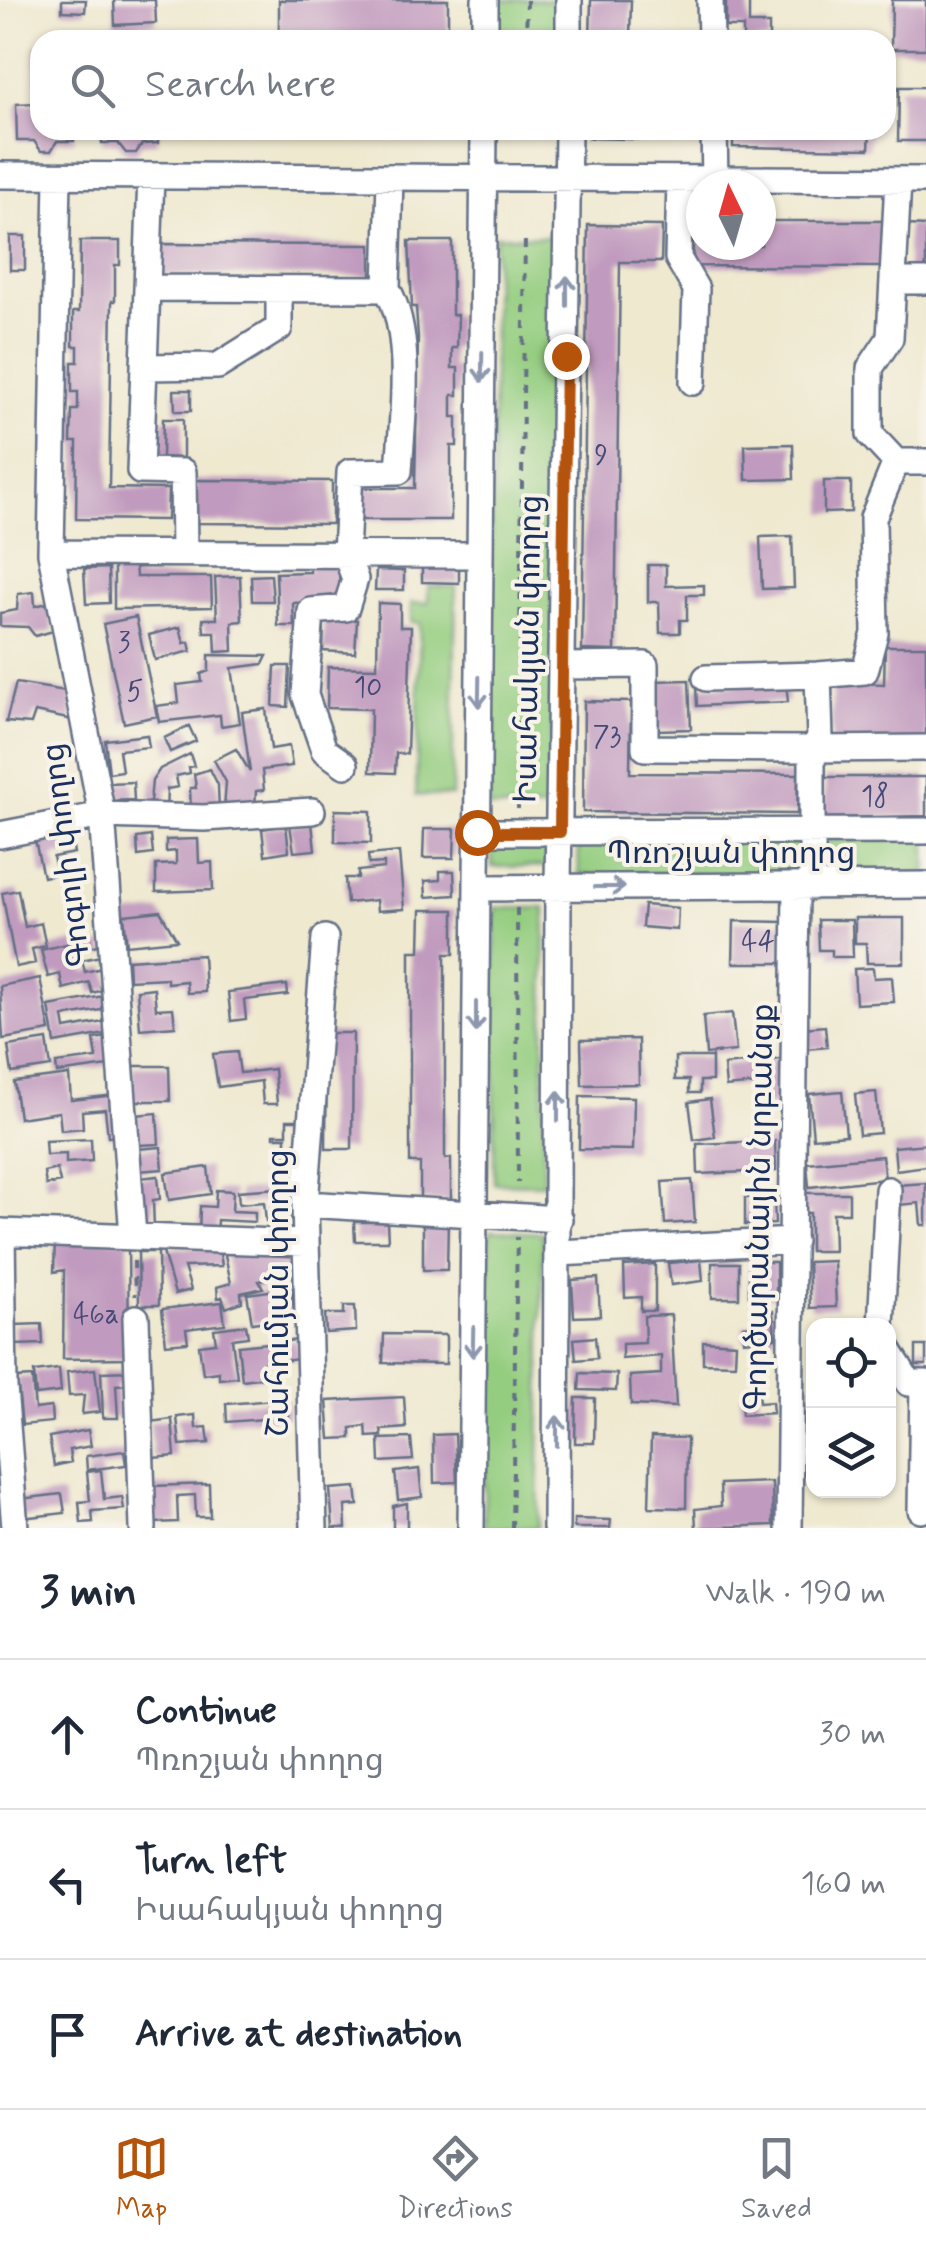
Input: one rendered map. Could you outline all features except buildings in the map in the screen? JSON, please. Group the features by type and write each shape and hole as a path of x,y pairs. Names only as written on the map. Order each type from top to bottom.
{"street":[{"path":"485,0 485,30"},
{"path":"569,0 569,30"},
{"path":"710,0 711,30"},
{"name":"Իսահակյան փողոց","path":"471,1528 484,140"},
{"name":"Իսահակյան փողոց","path":"556,1528 558,888 568,140"},
{"path":"714,140 715,170"},
{"path":"0,175 686,180"},
{"name":"Գոգոլի փողոց","path":"58,176 51,553 102,815 133,1236"},
{"path":"151,176 140,471 183,472 184,554"},
{"path":"344,765 324,750 306,695 311,612 346,608 356,579 346,554 350,472 399,471 402,348 398,307 387,289 390,177"},
{"path":"680,180 678,258 696,289 694,382"},
{"path":"776,180 926,180"},
{"path":"898,180 890,338 870,368 870,434 896,462 926,462"},
{"path":"895,281 926,281"},
{"path":"147,288 387,289"},
{"path":"144,368 218,366 279,328 279,289"},
{"path":"706,678 865,671 875,633 873,518 896,462"},
{"path":"51,553 480,555"},
{"path":"561,666 645,665 645,748 926,748"},
{"name":"Գործարանային նրբանցք","path":"790,1528 793,1241 804,887 813,833 812,749 820,738 818,675"},
{"path":"0,835 102,815 204,818 312,811"},
{"name":"Պռոշյան փողոց","path":"477,832 926,831"},
{"name":"Պռոշյան փողոց","path":"477,888 926,885"},
{"name":"Շահումյան փողոց","path":"314,1528 305,1204 325,938"},
{"path":"881,1318 888,1190"},
{"path":"305,1204 558,1219"},
{"path":"14,1528 4,1387 1,1232 305,1243"},
{"path":"558,1253 793,1241"},
{"path":"136,1318 143,1528"},
{"path":"896,1362 909,1383 924,1383 921,1510"}],"path":[{"path":"526,30 527,0"},
{"path":"518,809 525,236"},
{"path":"517,908 518,1184"},
{"path":"512,1528 517,1232"},
{"path":"133,1236 136,1318"}],"green space":[{"path":"498,0 558,0 557,30 498,30"},
{"path":"495,236 556,237 551,809 489,808"},
{"path":"428,586 456,587 452,796 416,795 420,623 411,622 411,603 428,603"},
{"path":"926,839 926,873 579,875 578,842"},
{"path":"492,847 548,847 548,866 492,867"},
{"path":"495,908 545,908 543,1184 494,1183"},
{"path":"490,1231 543,1233 538,1528 484,1528"}],"route":[{"path":"477,832 560,832 566,356"}]}
